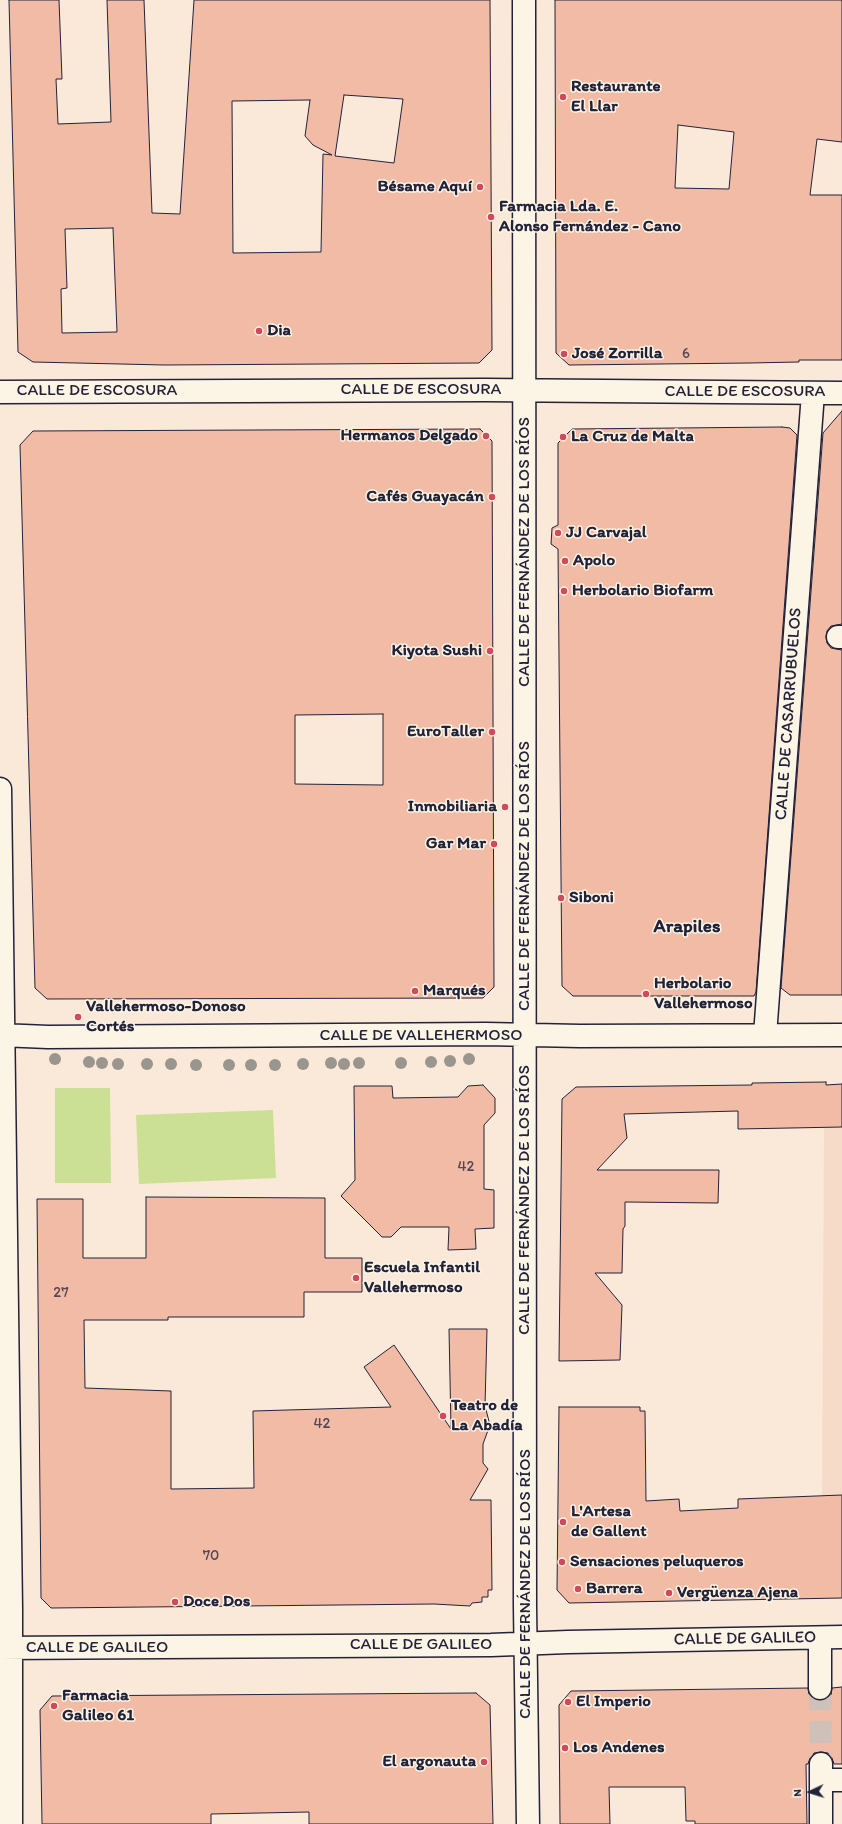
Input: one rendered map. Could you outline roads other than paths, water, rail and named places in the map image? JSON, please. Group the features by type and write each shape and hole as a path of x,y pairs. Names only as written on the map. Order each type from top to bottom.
{"street":[{"name":"CALLE DE FERNÁNDEZ DE LOS RÍOS","path":"524,0 525,1643 528,1824"},
{"name":"CALLE DE ESCOSURA","path":"0,392 524,390 842,393"},
{"name":"CALLE DE CASARRUBUELOS","path":"765,1035 813,393"},
{"path":"0,789 3,1086 5,1648 11,1824"},
{"name":"CALLE DE VALLEHERMOSO","path":"2,1035 55,1037 486,1034 525,1036 842,1036"},
{"name":"CALLE DE GALILEO","path":"5,1648 525,1643 842,1637"},
{"path":"820,1638 820,1688"},
{"path":"821,1824 828,1775"}],"tunnel":[{"path":"820,1688 821,1764"}],"place":[{"name":"Restaurante El Llar","path":"563,97"},
{"name":"Bésame Aquí","path":"480,187"},
{"name":"Farmacia Lda. E. Alonso Fernández - Cano","path":"491,217"},
{"name":"Dia","path":"259,331"},
{"name":"José Zorrilla","path":"564,354"},
{"name":"Hermanos Delgado","path":"486,436"},
{"name":"La Cruz de Malta","path":"563,437"},
{"name":"Cafés Guayacán","path":"492,497"},
{"name":"JJ Carvajal","path":"558,533"},
{"name":"Apolo","path":"565,561"},
{"name":"Herbolario Biofarm","path":"564,591"},
{"name":"Kiyota Sushi","path":"490,651"},
{"name":"EuroTaller","path":"492,732"},
{"name":"Inmobiliaria","path":"505,807"},
{"name":"Gar Mar","path":"494,844"},
{"name":"Siboni","path":"561,898"},
{"name":"Marqués","path":"415,991"},
{"name":"Herbolario Vallehermoso","path":"646,994"},
{"name":"Vallehermoso-Donoso Cortés","path":"78,1017"},
{"name":"Escuela Infantil Vallehermoso","path":"356,1278"},
{"name":"Teatro de La Abadía","path":"443,1416"},
{"name":"L'Artesa de Gallent","path":"563,1522"},
{"name":"Sensaciones peluqueros","path":"562,1562"},
{"name":"Barrera","path":"578,1589"},
{"name":"Vergüenza Ajena","path":"669,1593"},
{"name":"Doce Dos","path":"175,1602"},
{"name":"El Imperio","path":"568,1702"},
{"name":"Farmacia Galileo 61","path":"54,1706"},
{"name":"Los Andenes","path":"565,1748"},
{"name":"El argonauta","path":"484,1762"}],"district":[{"name":"Arapiles","path":"687,927"}]}
